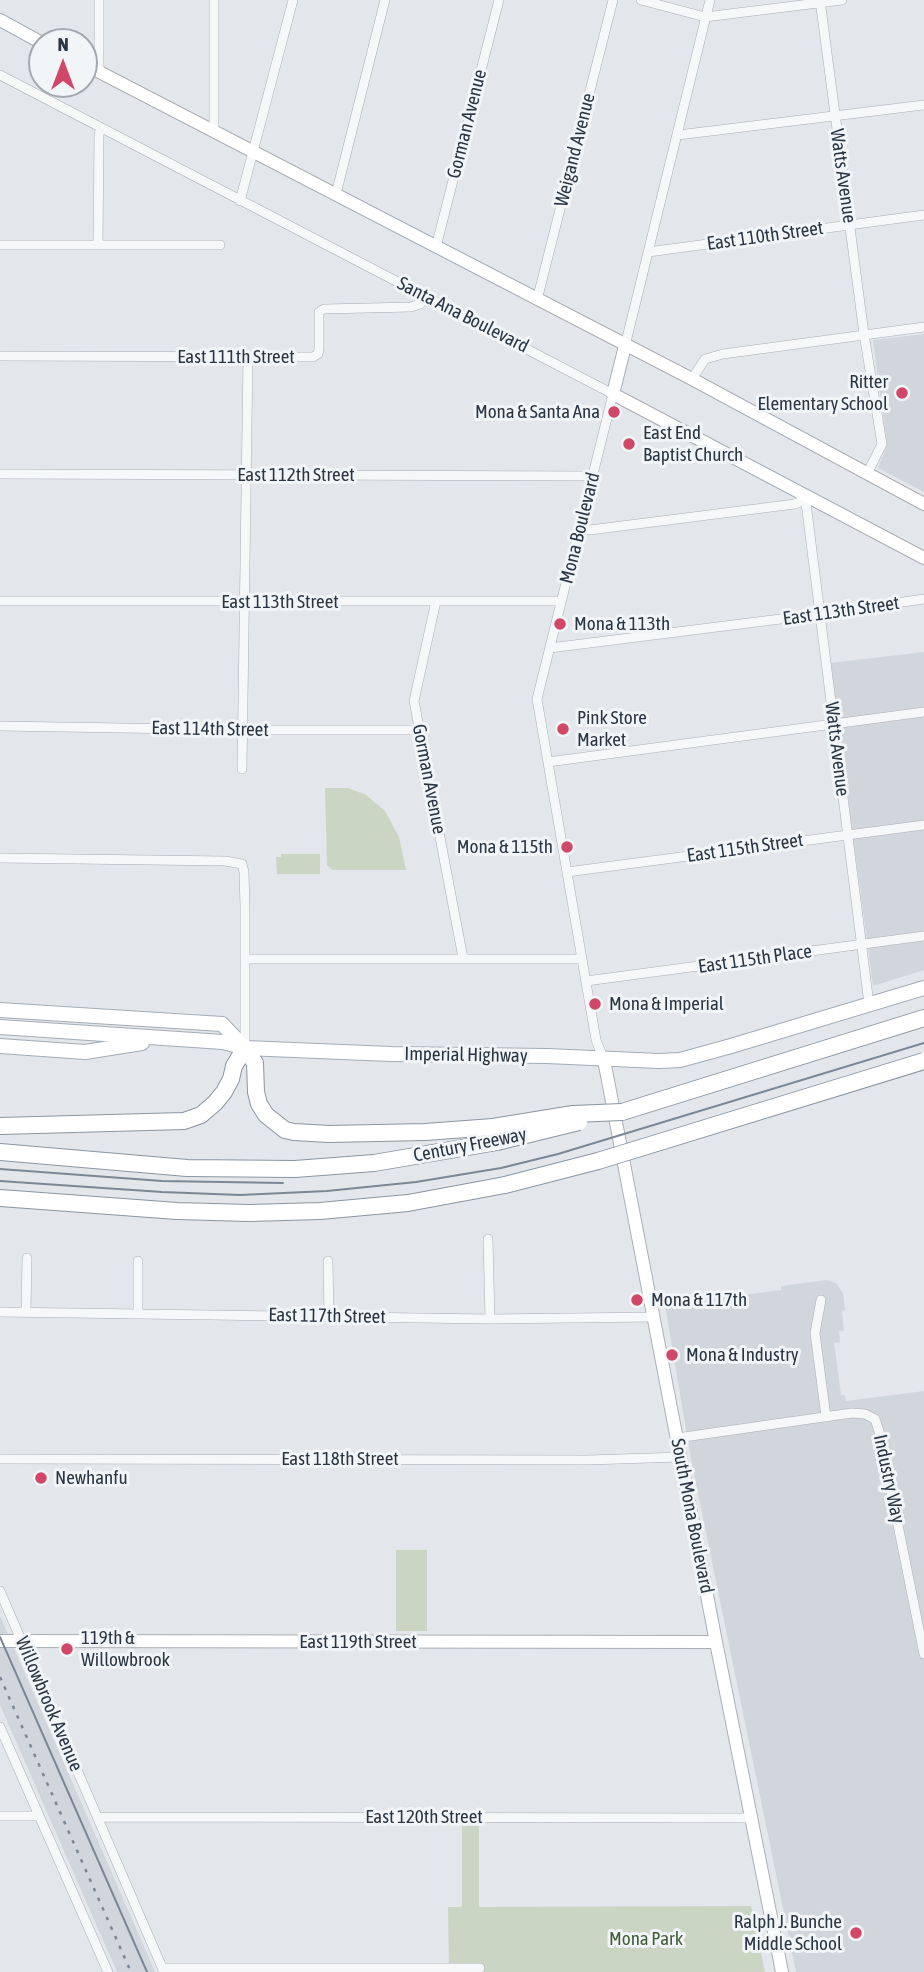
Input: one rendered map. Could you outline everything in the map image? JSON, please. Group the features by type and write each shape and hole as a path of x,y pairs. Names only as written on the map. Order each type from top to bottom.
{"highway":[{"path":"0,1126 184,1121 201,1115 219,1098 231,1079 234,1066 244,1048 255,1063 259,1104 266,1115 285,1130 329,1134 495,1134 573,1114 622,1112 924,1018"},
{"path":"0,1198 177,1211 249,1213 308,1212 408,1203 505,1185 598,1161 924,1061"},
{"name":"Century Freeway","path":"0,1152 187,1168 295,1169 374,1163 495,1134"}],"main road":[{"name":"Imperial Highway","path":"0,1027 223,1042 244,1048 659,1061 680,1060 731,1046 924,988"},
{"path":"0,1010 222,1024 244,1048"},
{"path":"0,1046 85,1052 168,1038"}],"street":[{"path":"99,0 99,72 692,379 924,503"},
{"path":"214,0 214,131"},
{"path":"240,201 293,0"},
{"path":"336,194 385,0"},
{"name":"Gorman Avenue","path":"436,247 499,0"},
{"name":"Weigand Avenue","path":"537,300 613,0"},
{"path":"641,0 705,16 842,0"},
{"name":"Mona Boulevard","path":"604,1060 596,1040 537,699 678,135 709,0"},
{"name":"Watts Avenue","path":"820,1 864,334 882,444 867,474"},
{"path":"0,19 28,35"},
{"name":"Santa Ana Boulevard","path":"0,75 924,558"},
{"path":"678,135 924,105"},
{"path":"98,245 101,128"},
{"name":"East 110th Street","path":"648,252 924,215"},
{"path":"0,245 220,245"},
{"name":"East 111th Street","path":"0,356 306,357 318,354 319,312 324,309 411,307 420,304 427,297"},
{"path":"692,379 705,359 723,354 924,327"},
{"path":"242,769 248,356"},
{"name":"East 112th Street","path":"0,474 593,476"},
{"path":"580,529 590,530 795,504 802,501 805,495"},
{"name":"Watts Avenue","path":"805,495 869,1004"},
{"name":"East 113th Street","path":"550,648 924,599"},
{"name":"East 113th Street","path":"0,601 560,601"},
{"name":"Gorman Avenue","path":"436,601 414,701 463,958"},
{"path":"548,762 924,712"},
{"name":"East 114th Street","path":"0,726 421,730"},
{"name":"East 115th Street","path":"567,872 924,825"},
{"path":"0,858 225,861 242,864 246,959 244,1048"},
{"name":"East 115th Place","path":"586,981 924,936"},
{"path":"246,959 581,959"},
{"name":"South Mona Boulevard","path":"604,1060 782,1972"},
{"path":"488,1239 490,1319"},
{"path":"26,1311 27,1258"},
{"path":"138,1261 138,1314"},
{"path":"328,1261 329,1316"},
{"path":"821,1300 815,1333 826,1417"},
{"name":"East 117th Street","path":"0,1312 490,1319 654,1317"},
{"name":"Industry Way","path":"677,1438 852,1413 865,1413 874,1419 924,1654"},
{"name":"East 118th Street","path":"0,1459 588,1460 681,1457"},
{"name":"Willowbrook Avenue","path":"0,1591 163,1970"},
{"name":"East 119th Street","path":"0,1641 716,1642"},
{"path":"0,1727 108,1972"},
{"path":"0,1816 38,1816"},
{"name":"East 120th Street","path":"97,1817 751,1818"},
{"path":"163,1970 480,1968"}],"shaded area":[{"name":"Ritter Elementary School","path":"924,334 924,492 878,468 887,445 873,340"},
{"path":"924,652 924,970 873,986 830,663"},
{"path":"826,1280 836,1283 843,1293 844,1330 839,1331 840,1342 834,1343 841,1395 845,1395 846,1401 924,1391 924,1972 796,1972 691,1459 665,1305 781,1290 781,1286"},
{"path":"0,1616 155,1972 117,1972 0,1705"}],"green space":[{"path":"325,788 348,788 366,795 385,811 399,837 406,870 332,870 327,865"},
{"path":"281,854 320,854 320,874 277,874 276,857 281,857"},
{"path":"396,1550 427,1550 427,1631 396,1631"},
{"name":"Mona Park","path":"462,1826 479,1826 479,1907 751,1906 765,1972 481,1972 449,1967 448,1907 462,1907"}],"tram line":[{"path":"0,1181 240,1195 327,1191 416,1182 501,1168 558,1154 924,1043"},
{"path":"0,1169 162,1181 283,1183"},
{"path":"0,1637 147,1972"}],"railway":[{"path":"0,1677 131,1972"}],"place":[{"name":"Ritter Elementary School","path":"902,393"},
{"name":"Mona & Santa Ana","path":"614,412"},
{"name":"East End Baptist Church","path":"629,444"},
{"name":"Mona & 113th","path":"560,624"},
{"name":"Pink Store Market","path":"563,729"},
{"name":"Mona & 115th","path":"567,847"},
{"name":"Mona & Imperial","path":"595,1004"},
{"name":"Mona & 117th","path":"637,1300"},
{"name":"Mona & Industry","path":"672,1355"},
{"name":"Newhanfu","path":"41,1478"},
{"name":"119th & Willowbrook","path":"67,1649"},
{"name":"Ralph J. Bunche Middle School","path":"856,1933"}]}
